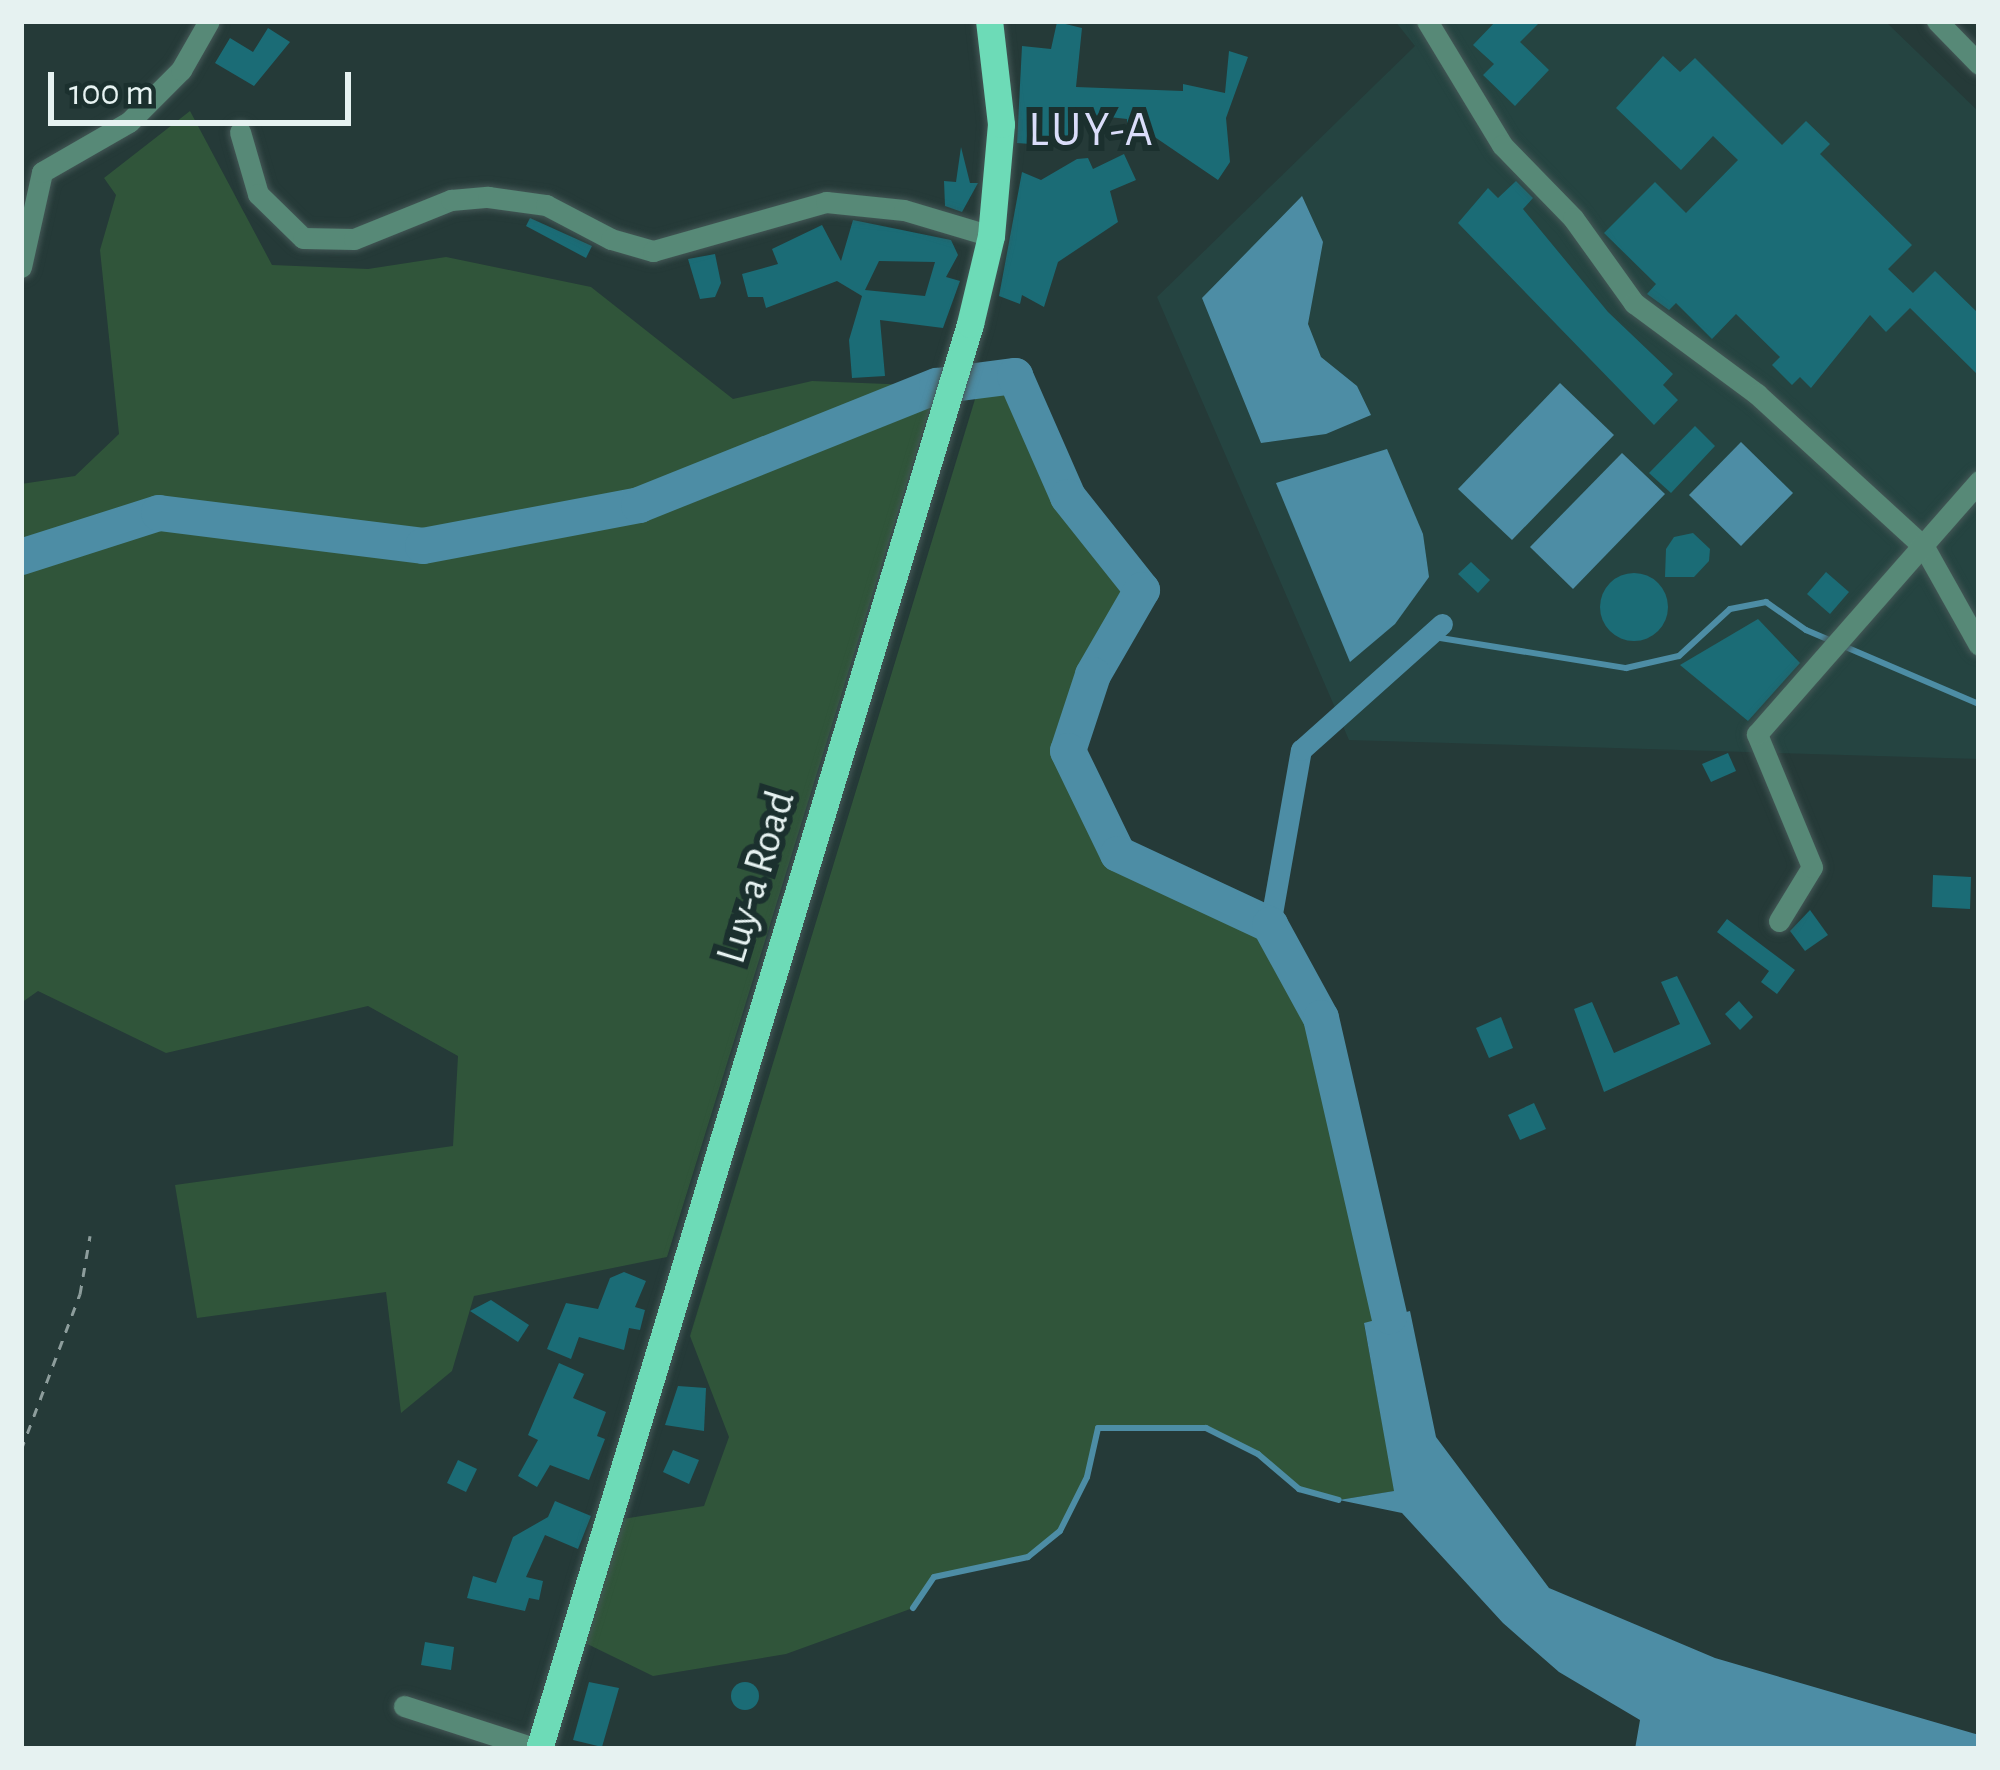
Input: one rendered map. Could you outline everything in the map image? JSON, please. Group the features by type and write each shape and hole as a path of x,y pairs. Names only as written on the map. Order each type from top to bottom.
{"main road":[{"name":"Luy-a Road","path":"538,1749 826,791 940,441 991,236 1001,124 989,21"}],"street":[{"path":"21,267 42,172 129,122 181,70 208,21"},
{"path":"1427,21 1502,145 1573,218 1634,303 1757,394 1924,547 1979,645"},
{"path":"1937,21 1979,64"},
{"path":"240,132 258,194 303,238 354,239 451,200 488,197 546,205 611,239 653,250 826,202 904,210 991,236"},
{"path":"1779,921 1812,868 1757,734 1827,646 1924,547 1979,482"},
{"path":"404,1706 538,1749"}],"path":[{"path":"21,1450 80,1294 90,1236"}],"shaded area":[{"path":"1395,21 1885,21 1979,112 1979,759 1349,740 1157,297 1415,46"}],"green space":[{"path":"190,111 272,265 368,269 446,257 591,287 733,399 812,381 937,386 667,1257 474,1296 452,1371 401,1413 386,1292 197,1318 175,1185 453,1146 458,1056 368,1006 166,1053 38,991 21,1003 21,484 75,476 119,434 100,250 116,195 104,178"},
{"path":"1015,376 1068,497 1142,590 1093,675 1068,752 1118,853 1270,925 1321,1018 1389,1316 1364,1324 1395,1491 1339,1500 1299,1489 1258,1454 1206,1428 1098,1428 1087,1477 1060,1531 1028,1557 934,1577 913,1608 786,1654 653,1676 575,1638 610,1521 704,1506 729,1437 690,1336 976,396 981,383"}],"water":[{"path":"1302,196 1323,242 1308,324 1321,357 1357,386 1371,415 1326,434 1261,443 1202,298"},
{"path":"1560,383 1614,435 1512,540 1458,489"},
{"path":"1741,442 1793,493 1741,546 1689,495"},
{"path":"1387,449 1423,534 1429,577 1395,624 1350,662 1276,483"},
{"path":"1622,453 1665,494 1573,589 1530,547"},
{"path":"1410,1311 1436,1437 1549,1588 1715,1658 1979,1735 1979,1749 1635,1749 1640,1720 1559,1672 1503,1623 1402,1513 1339,1500 1394,1491 1364,1323"}],"building":[{"path":"1496,21 1541,21 1520,42 1549,70 1515,106 1483,75 1494,64 1473,45"},
{"path":"1057,22 1082,28 1076,87 1183,91 1183,84 1225,93 1229,51 1248,57 1226,118 1230,162 1218,180 1137,125 1127,129 1127,119 1073,113 1071,147 1017,143 1022,46 1051,49"},
{"path":"268,28 290,42 254,86 215,63 230,38 253,52"},
{"path":"1663,56 1680,72 1695,58 1782,145 1806,121 1830,144 1820,154 1912,245 1888,269 1913,293 1935,271 1979,314 1979,376 1910,308 1886,332 1870,315 1811,388 1800,377 1792,385 1772,365 1780,357 1736,314 1712,339 1676,303 1669,310 1647,294 1656,284 1604,233 1655,182 1686,213 1738,160 1713,136 1681,170 1616,108"},
{"path":"961,147 970,183 978,183 962,212 945,206 944,181 956,182"},
{"path":"1124,154 1136,180 1110,191 1118,222 1058,262 1044,307 1022,295 1020,304 999,296 1022,172 1041,180 1077,159 1088,158 1093,169"},
{"path":"1516,181 1533,198 1523,209 1608,312 1673,374 1663,385 1678,400 1654,425 1458,223 1488,188 1498,198"},
{"path":"530,218 592,246 586,258 526,226"},
{"path":"853,220 951,240 958,255 946,277 960,281 943,328 880,320 885,376 852,378 849,340 862,296 837,281 766,308 763,297 748,297 742,274 778,264 772,249 822,225 841,261","holes":["879,261 935,262 925,296 865,290"]},
{"path":"715,254 721,283 715,297 700,299 688,259"},
{"path":"1695,426 1715,446 1671,493 1649,473"},
{"path":"1693,533 1710,549 1709,561 1694,577 1665,577 1666,549 1674,537"},
{"path":"1471,562 1490,580 1478,593 1458,574"},
{"path":"1826,572 1849,592 1830,614 1807,594"},
{"path":"1634,573 1658,583 1668,607 1658,631 1634,641 1610,631 1600,607 1610,583"},
{"path":"1758,619 1800,663 1748,721 1680,665"},
{"path":"1728,753 1736,771 1711,782 1702,764"},
{"path":"1933,875 1971,877 1970,909 1932,907"},
{"path":"1810,910 1828,935 1805,951 1790,931"},
{"path":"1727,919 1795,970 1777,994 1761,982 1769,971 1717,932"},
{"path":"1677,976 1711,1044 1604,1092 1574,1009 1592,1002 1614,1053 1680,1024 1661,982"},
{"path":"1739,1001 1753,1017 1740,1030 1725,1014"},
{"path":"1501,1017 1513,1048 1489,1058 1476,1028"},
{"path":"1534,1103 1546,1129 1520,1140 1508,1115"},
{"path":"624,1272 646,1281 635,1307 645,1310 640,1330 629,1328 624,1350 579,1337 571,1359 547,1349 566,1303 598,1309 610,1278"},
{"path":"491,1300 529,1325 518,1342 470,1311"},
{"path":"559,1363 584,1374 573,1398 606,1412 597,1436 605,1439 589,1480 550,1465 537,1487 518,1476 538,1440 528,1435"},
{"path":"678,1386 706,1388 704,1431 665,1425"},
{"path":"673,1450 699,1460 689,1484 663,1472"},
{"path":"458,1460 477,1469 466,1492 447,1483"},
{"path":"555,1501 591,1516 578,1549 545,1535 526,1577 543,1581 539,1600 529,1598 525,1611 467,1598 473,1576 496,1583 513,1537 548,1517"},
{"path":"425,1642 454,1647 451,1670 421,1665"},
{"path":"589,1682 619,1688 602,1747 573,1740"},
{"path":"745,1682 755,1686 759,1696 755,1706 745,1710 735,1706 731,1696 735,1686"}],"waterway":[{"path":"21,557 159,513 423,546 639,505 937,386 1015,376 1068,497 1142,590 1093,675 1068,751 1118,854 1270,925 1321,1018 1389,1316"},
{"path":"1428,636 1626,668 1679,656 1730,609 1766,602 1806,630 1979,704"},
{"path":"1270,925 1301,750 1442,624"},
{"path":"913,1608 934,1577 1028,1557 1060,1531 1087,1477 1098,1428 1206,1428 1258,1454 1299,1489 1339,1500"}],"district":[{"name":"LUY-A","path":"1092,132"}]}
